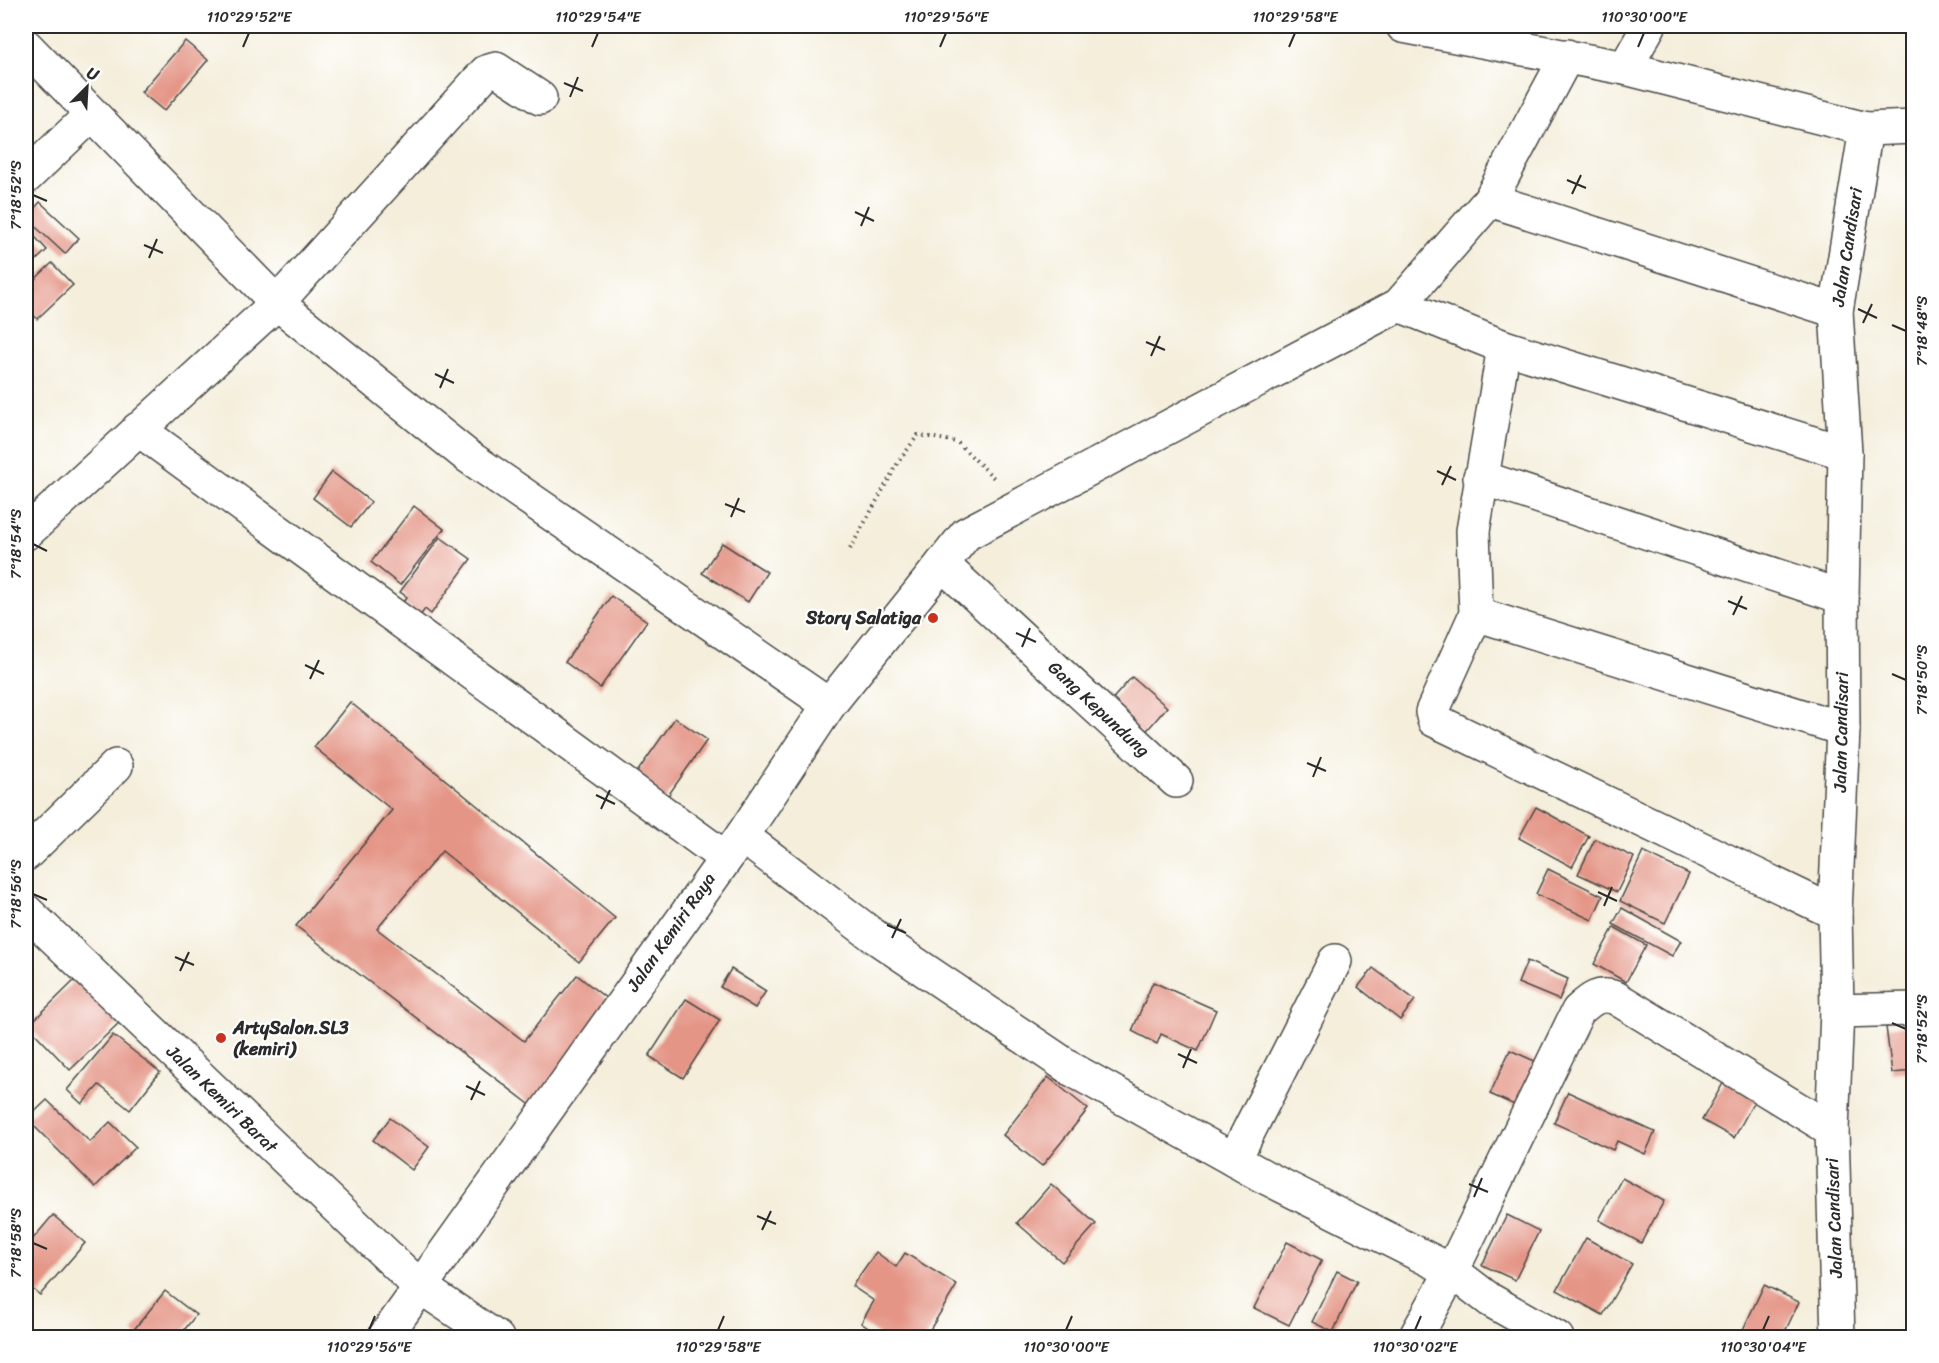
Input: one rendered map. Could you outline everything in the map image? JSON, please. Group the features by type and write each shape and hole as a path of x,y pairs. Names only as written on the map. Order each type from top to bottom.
{"street":[{"path":"1403,26 1625,68 1866,129 1914,127"},
{"path":"1625,68 1649,26"},
{"path":"26,46 277,303 466,455 829,705"},
{"path":"1020,504 1399,305 1490,200 1568,56"},
{"path":"26,533 277,303 486,72 496,69 540,98"},
{"path":"26,177 92,114"},
{"name":"Jalan Candisari","path":"1838,1338 1832,1130 1837,1011 1835,913 1843,729 1842,597 1845,453 1836,312 1866,129"},
{"path":"1490,200 1836,312"},
{"path":"1399,305 1504,347 1845,453"},
{"path":"1504,347 1480,477 1473,531 1476,614 1432,712 1434,720 1835,913"},
{"path":"138,429 733,847 874,936 1073,1070 1234,1160 1452,1271 1490,1300 1557,1338"},
{"path":"1480,477 1842,597"},
{"name":"Jalan Kemiri Raya","path":"384,1338 733,847 829,705 966,534 1020,504"},
{"name":"Gang Kepundung","path":"942,564 1176,781"},
{"path":"1476,614 1843,729"},
{"path":"26,854 117,766"},
{"name":"Jalan Kemiri Barat","path":"26,911 419,1286 497,1338"},
{"path":"1234,1160 1335,961"},
{"path":"1415,1338 1452,1271 1578,1011 1591,998 1605,994 1616,998 1832,1130"},
{"path":"1837,1011 1914,1009"}],"path":[{"path":"850,549 899,461 918,435 957,442 1020,504"}],"building":[{"path":"185,41 208,60 164,111 141,92"},
{"path":"40,202 79,238 65,254 26,218"},
{"path":"26,227 47,250 26,270"},
{"path":"52,263 73,285 37,319 26,306 26,288"},
{"path":"332,472 371,502 351,527 313,498"},
{"path":"414,506 444,529 400,585 371,562"},
{"path":"440,537 471,559 431,614 425,609 420,616 403,602 407,597 400,592"},
{"path":"722,543 767,572 748,602 702,573"},
{"path":"611,596 647,621 600,688 565,662"},
{"path":"1132,677 1167,707 1143,735 1108,704"},
{"path":"350,702 615,918 579,962 442,851 377,929 524,1041 577,975 612,1003 537,1110 296,926 392,810 314,747"},
{"path":"675,718 707,740 665,800 633,778"},
{"path":"1536,807 1589,836 1572,867 1519,838"},
{"path":"1595,839 1634,857 1617,892 1578,874"},
{"path":"1643,852 1689,874 1665,923 1620,901"},
{"path":"1548,869 1603,896 1592,920 1536,894"},
{"path":"1622,908 1681,941 1672,956 1613,924"},
{"path":"1614,927 1646,945 1626,982 1594,964"},
{"path":"1527,961 1568,979 1559,1000 1518,983"},
{"path":"1373,968 1415,1000 1400,1020 1358,987"},
{"path":"731,969 766,991 755,1008 720,987"},
{"path":"80,975 123,1019 70,1070 28,1026"},
{"path":"1153,982 1216,1010 1198,1051 1161,1034 1157,1044 1132,1031"},
{"path":"686,999 720,1020 683,1078 649,1056"},
{"path":"1914,1024 1914,1071 1892,1073 1886,1027"},
{"path":"113,1035 160,1072 130,1110 99,1085 82,1104 67,1090"},
{"path":"1510,1050 1539,1063 1519,1107 1490,1094"},
{"path":"1048,1077 1088,1109 1042,1166 1003,1135"},
{"path":"1725,1080 1756,1098 1734,1138 1702,1120"},
{"path":"1568,1092 1655,1132 1645,1154 1617,1141 1613,1150 1554,1123"},
{"path":"47,1100 90,1142 110,1122 136,1147 95,1187 27,1119"},
{"path":"390,1118 429,1147 412,1170 373,1140"},
{"path":"1622,1178 1664,1201 1641,1243 1599,1220"},
{"path":"1051,1184 1096,1224 1062,1262 1017,1223"},
{"path":"53,1215 85,1243 40,1295 26,1284 26,1247"},
{"path":"1507,1215 1539,1231 1515,1280 1482,1265"},
{"path":"1586,1238 1632,1264 1603,1315 1557,1290"},
{"path":"1287,1242 1322,1260 1289,1325 1254,1308"},
{"path":"876,1252 896,1267 905,1253 957,1285 925,1338 883,1338 861,1323 874,1301 852,1286"},
{"path":"1337,1271 1357,1281 1333,1332 1312,1322"},
{"path":"1764,1285 1799,1302 1782,1338 1739,1338"},
{"path":"165,1291 196,1315 178,1338 139,1338 132,1332"}],"place":[{"name":"Story Salatiga","path":"933,618"},
{"name":"ArtySalon.SL3 (kemiri)","path":"221,1038"}]}
